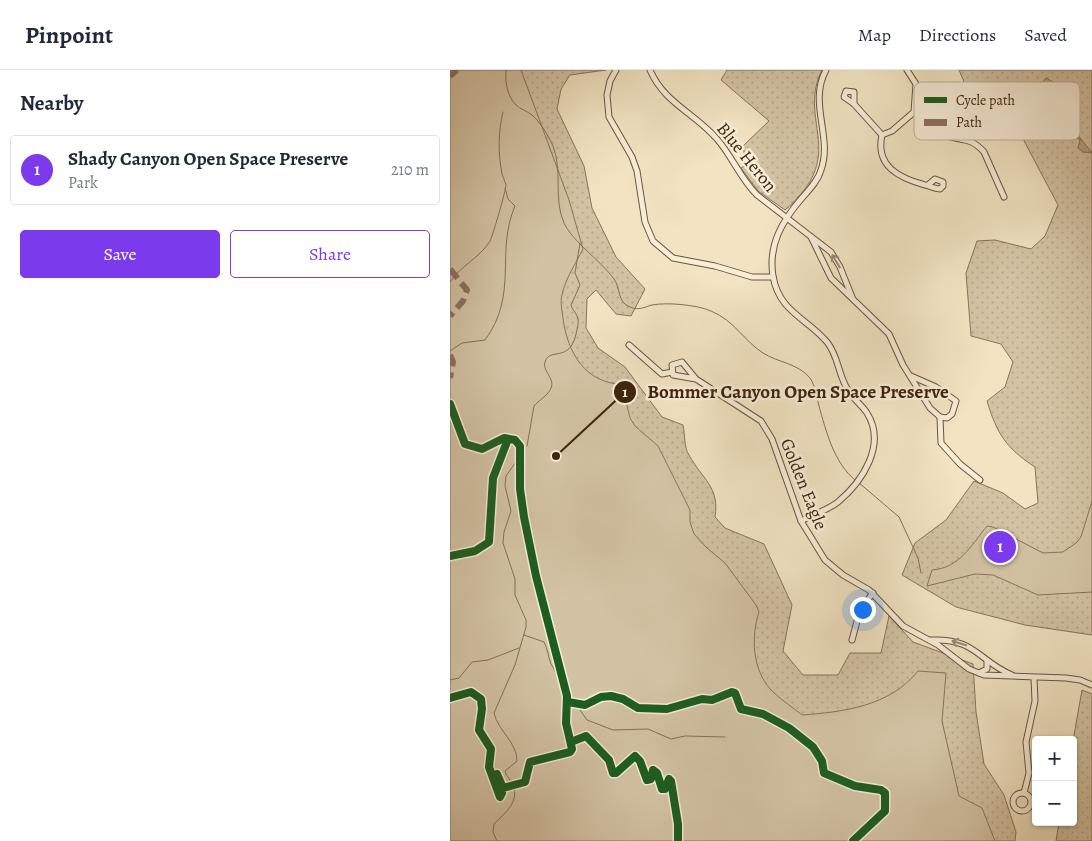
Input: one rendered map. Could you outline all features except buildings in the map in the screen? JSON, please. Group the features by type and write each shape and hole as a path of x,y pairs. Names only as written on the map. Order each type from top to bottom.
{"street":[{"path":"616,70 610,81 608,95 609,117 632,157 637,171 645,222 653,241 673,258 715,266 752,277 773,277"},
{"name":"Blue Heron","path":"650,70 669,99 716,138 748,187 765,203 808,233 831,252 840,267 852,297"},
{"path":"801,521 836,503 847,493 869,465 875,438 867,413 847,390 836,356 820,335 789,310 773,277 774,246 785,217 811,187 821,172 824,160 824,142 818,97 826,70"},
{"path":"907,70 915,82"},
{"path":"854,104 882,135 882,154 887,167 906,180 928,186"},
{"path":"882,135 892,131 914,112"},
{"path":"968,140 984,152 1004,197"},
{"name":"Blue Heron","path":"808,233 826,272 889,334 897,354 922,397 940,417"},
{"path":"628,346 656,371 667,375 672,372"},
{"name":"Golden Eagle","path":"696,379 681,378 673,375 672,365 682,362 696,379 748,412 767,430 801,521 812,542 832,568 873,593 903,626 938,645 959,663 979,674 1066,678 1080,680 1092,685"},
{"path":"911,376 936,387 956,401 952,414 947,418 940,417 941,443 960,464 980,480"},
{"path":"852,640 860,610 873,593"},
{"path":"846,628 854,631"},
{"name":"Golden Eagle","path":"928,640 959,642 986,658 1001,670 1017,677"},
{"path":"979,674 987,669 986,658"},
{"path":"1024,793 1029,774 1026,742 1035,701 1034,678"}],"shaded area":[{"path":"450,70 606,70 570,75 561,89 557,109 584,166 592,208 616,257 645,289 631,316 616,314 596,290 587,299 586,328 598,348 625,367 662,417 683,425 687,452 709,484 715,498 715,517 725,528 764,544 792,605 783,651 803,675 838,675 850,653 881,653 889,616 913,642 973,664 976,712 984,764 1004,795 1016,832 1015,841 450,841"},
{"path":"450,70 521,70 569,200 583,249 568,277 561,298 565,331 569,343 574,354 589,373 599,379 611,383 624,384 629,387 627,406 630,418 635,426 658,446 690,510 690,522 694,534 725,563 756,605 759,612 754,642 755,652 760,672 765,682 771,690 802,715 850,709 880,700 907,683 918,671 946,673 942,721 959,796 982,808 995,841 450,841"},
{"path":"727,70 822,70 816,87 814,102 819,147 818,162 812,177 801,194 785,210 758,191 741,168 746,165 743,146 769,121 721,80"},
{"path":"959,70 1092,70 1092,635 1025,625 956,607 902,575 915,543 946,520 974,481 1003,493 1025,509 1038,503 1035,467 1017,453 1004,439 995,423 987,401 1005,387 1013,362 1001,344 971,336 966,273 977,241 995,240 1031,249 1045,236 1058,205 1024,140 1080,140 1080,82 964,82"},
{"path":"1092,501 1092,592 1038,595 993,575 975,574 927,586 932,570 950,565 964,555 987,526 993,527 1043,553 1063,552 1081,537"},
{"path":"1082,690 1092,694 1092,841 1056,841 1058,826 1077,826 1077,736 1074,736"}],"water":[{"path":"1046,78 1053,82 1043,82"},
{"path":"1080,138 1092,153 1083,152 1078,148"}],"waterway":[{"path":"506,70 507,89 510,97 518,106 535,118 544,129 553,146 557,165 559,204 564,223 573,237 614,279 623,302 636,309 658,304 674,304 698,307 711,311 727,320 763,353 800,369 810,378 813,384 836,456 855,480"},
{"path":"450,282 459,271 486,247 494,230 506,185 502,174 499,151 499,135 503,112"},
{"path":"450,351 462,343 485,340 495,323 501,306 509,223 515,206 508,199 505,188"},
{"path":"527,446 534,406 547,394 552,386 545,362 551,355 565,352 573,343 576,334 578,319 571,305 580,285 575,273 580,243"},
{"path":"497,841 493,832 494,824 511,805 515,794 505,771 517,761 514,748 499,725 494,713 515,665 526,627 526,620 515,595 515,579 503,543 504,532 511,511 505,486 506,476 520,456"},
{"path":"858,482 899,517 918,558 921,573"},
{"path":"524,635 544,642 565,697"},
{"path":"450,680 459,678 472,662 488,660 519,648"},
{"path":"580,710 587,720 613,730 648,729 671,739 685,736 725,737"}],"marked path":[{"path":"450,76 457,70"},
{"path":"450,269 467,290 463,301 450,316"},
{"path":"450,355 453,362 450,378"}],"cycle path":[{"path":"450,404 465,444 482,449 504,438 515,440 520,446 520,489 524,517 536,576 567,696 566,723 572,749 570,752 530,762 525,782 503,788 497,774 502,793 500,797 489,767 491,749 479,730 482,709 481,699 471,692 450,698"},
{"path":"450,556 475,551 489,542 493,478 508,439"},
{"path":"568,702 585,705 601,697 611,696 623,699 638,708 667,709 702,699 712,700 732,692 735,693 741,709 763,714 789,728 813,747 822,761 824,773 855,786 881,790 885,793 885,811 853,841"},
{"path":"571,742 586,736 609,760 613,773 616,773 635,756 640,761 647,780 651,779 653,770 657,773 662,789 665,789 669,779 671,781 678,824 678,841"}],"place":[{"name":"Bommer Canyon Open Space Preserve","path":"556,456"},
{"name":"Shady Canyon Open Space Preserve","path":"1000,547"}]}
